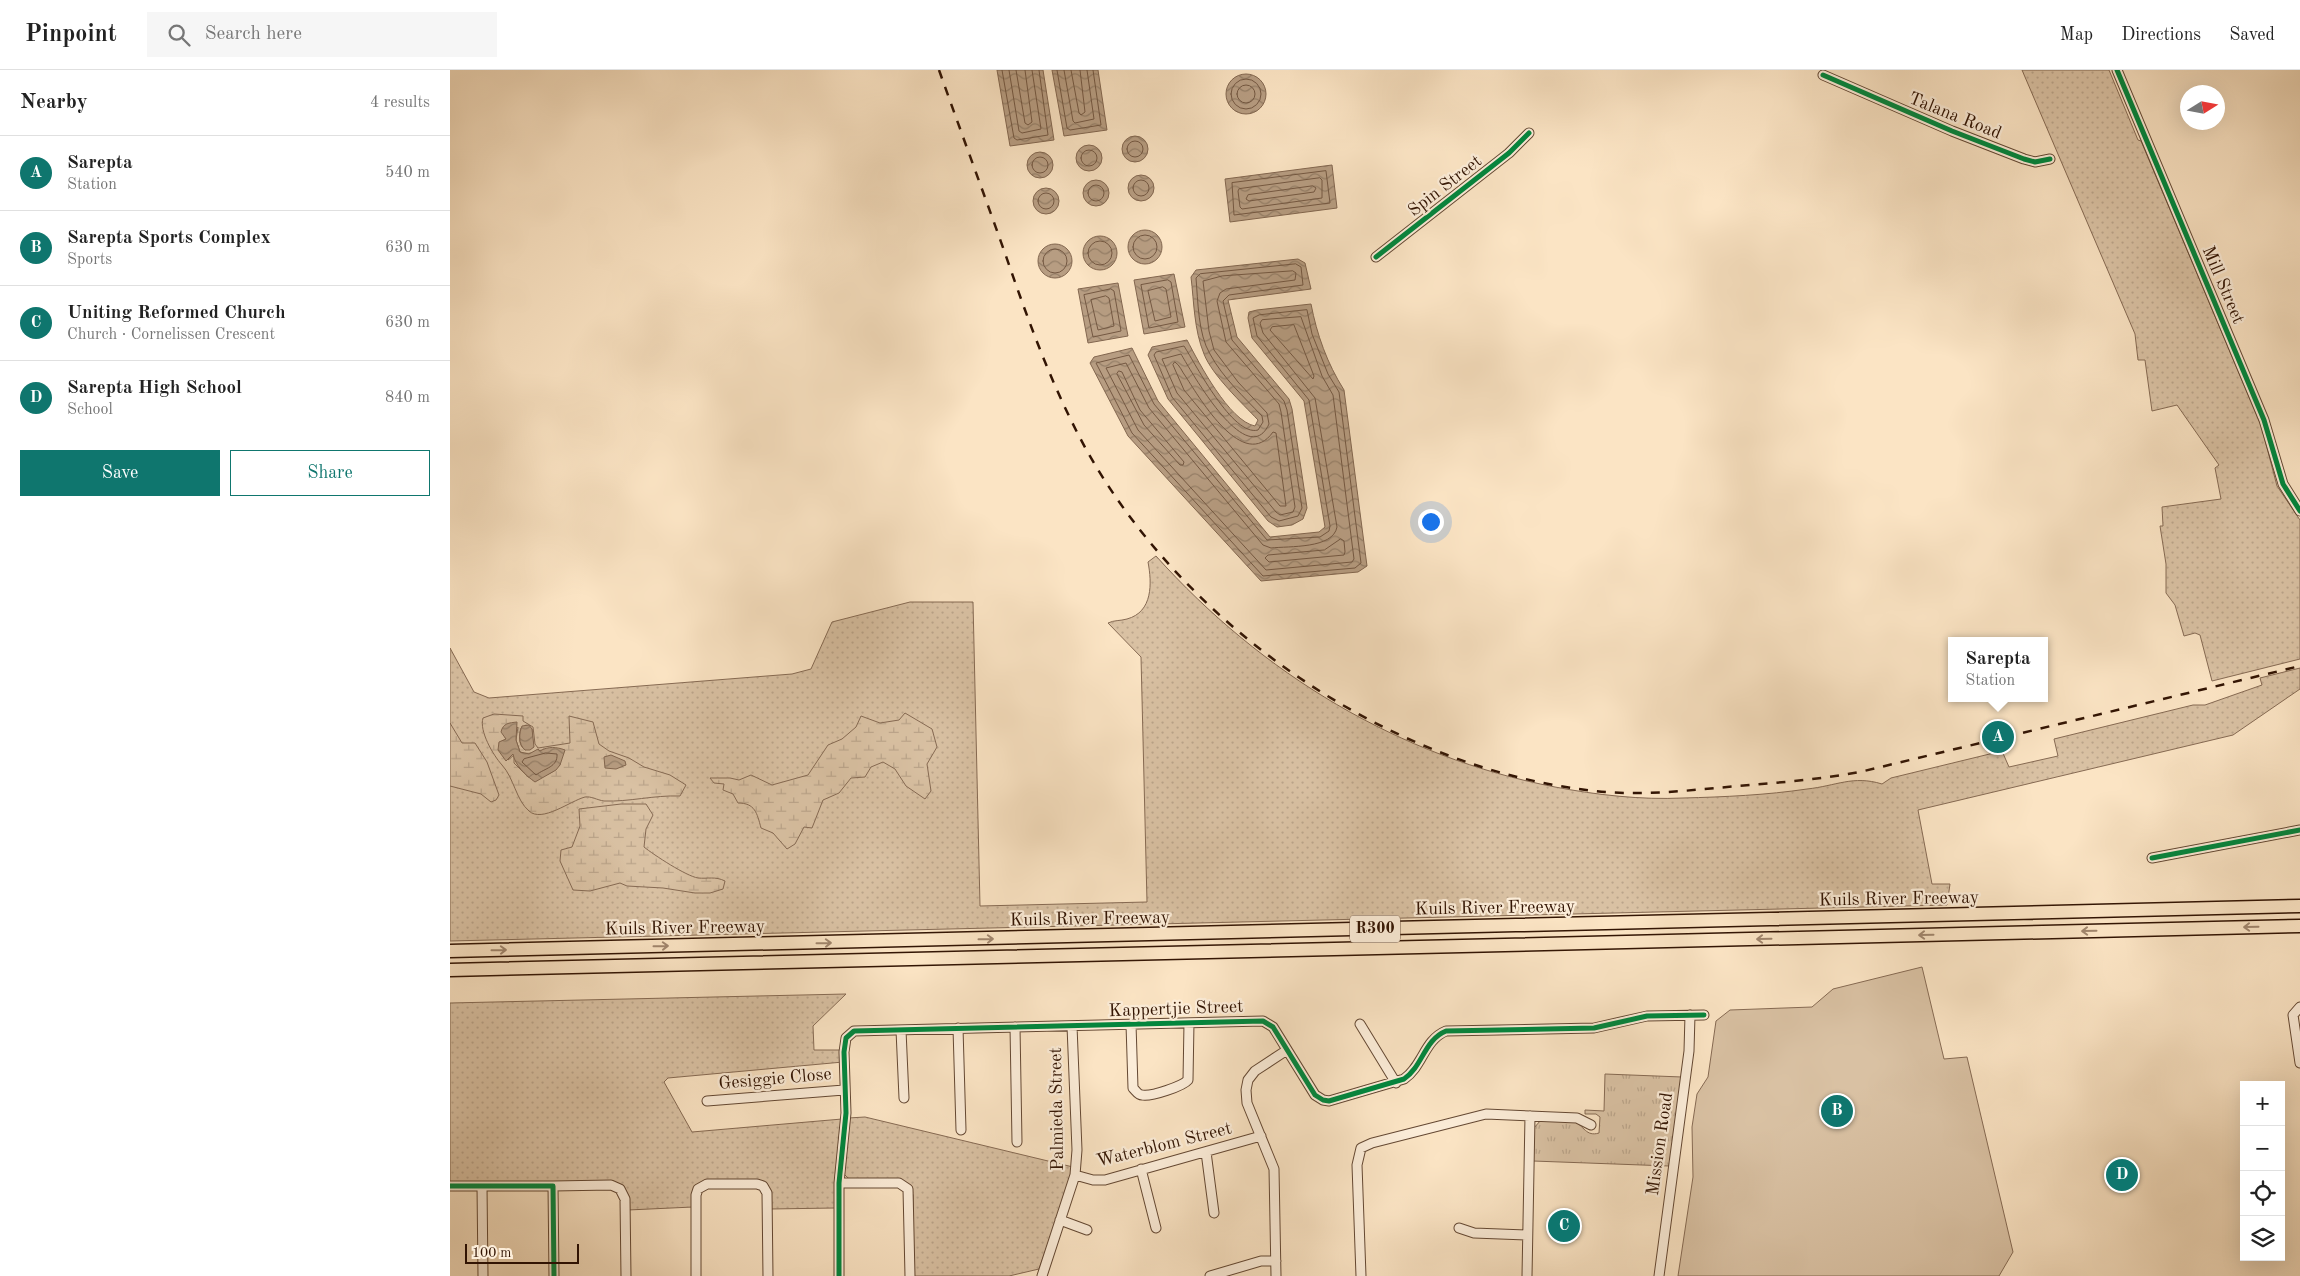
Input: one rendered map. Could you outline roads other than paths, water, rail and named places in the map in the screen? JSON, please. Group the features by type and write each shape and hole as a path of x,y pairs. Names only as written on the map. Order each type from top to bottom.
{"highway":[{"name":"Kuils River Freeway","path":"450,951 2300,906"},
{"name":"Kuils River Freeway","path":"450,970 2300,926"}],"street":[{"name":"Mill Street","path":"2118,70 2264,420 2283,484 2300,511"},
{"name":"Talana Road","path":"1823,75 1952,131 2024,159 2035,162 2050,159"},
{"name":"Spin Street","path":"1376,257 1509,153 1528,133"},
{"path":"2152,858 2300,830"},
{"path":"2300,1007 2293,1015 2300,1063"},
{"name":"Mission Road","path":"1658,1276 1689,1051 1690,1015"},
{"name":"Kappertjie Street","path":"840,1276 839,1183 845,1131 844,1043 849,1034 864,1030 1263,1021 1273,1027 1315,1095 1323,1100 1333,1101 1396,1083 1412,1072 1429,1042 1446,1030 1594,1028 1647,1016 1704,1015"},
{"path":"1131,1024 1134,1088 1138,1093 1145,1096 1182,1086 1188,1080 1189,1023"},
{"path":"1360,1024 1396,1083"},
{"name":"Palmieda Street","path":"1042,1276 1075,1175 1077,1150 1072,1026"},
{"path":"1014,1027 1017,1142"},
{"path":"958,1028 961,1130"},
{"path":"902,1030 904,1098"},
{"path":"1276,1276 1274,1169 1247,1103 1248,1080 1255,1071 1287,1050"},
{"name":"Gesiggie Close","path":"707,1101 844,1090"},
{"path":"1361,1276 1357,1165 1361,1148 1372,1142 1480,1115 1577,1118 1591,1125"},
{"path":"1526,1276 1530,1116"},
{"name":"Waterblom Street","path":"1075,1175 1101,1180 1261,1136"},
{"path":"1206,1152 1214,1213"},
{"path":"1141,1169 1156,1228"},
{"path":"839,1183 899,1183 906,1186 910,1196 910,1276"},
{"path":"696,1276 696,1195 698,1189 707,1184 758,1184 763,1186 767,1196 768,1276"},
{"path":"450,1186 611,1185 620,1189 624,1199 626,1276"},
{"path":"482,1186 483,1276"},
{"path":"553,1186 554,1276"},
{"path":"1060,1220 1087,1230"},
{"path":"1459,1228 1474,1234 1528,1235"},
{"path":"1210,1276 1261,1261 1276,1261"}],"water":[{"path":"997,70 1043,70 1054,140 1010,146"},
{"path":"1052,70 1098,70 1107,130 1064,136"},
{"path":"1250,74 1257,77 1263,83 1266,94 1265,102 1257,111 1250,114 1242,114 1235,111 1227,102 1226,90 1229,83 1238,75"},
{"path":"1135,136 1145,139 1148,149 1145,159 1135,162 1125,159 1122,149 1125,139"},
{"path":"1089,145 1099,148 1102,158 1099,168 1089,171 1079,168 1076,158 1079,148"},
{"path":"1040,152 1050,155 1053,165 1050,175 1040,178 1030,175 1027,165 1030,155"},
{"path":"1332,165 1337,208 1230,222 1225,179"},
{"path":"1141,175 1151,178 1154,188 1151,198 1141,201 1131,198 1128,188 1131,178"},
{"path":"1096,180 1106,183 1109,193 1106,203 1096,206 1086,203 1083,193 1086,183"},
{"path":"1046,188 1056,191 1059,201 1056,211 1046,214 1036,211 1033,201 1036,191"},
{"path":"1145,230 1157,235 1162,247 1157,259 1145,264 1133,259 1128,247 1133,235"},
{"path":"1100,236 1112,241 1117,253 1112,265 1100,270 1088,265 1083,253 1088,241"},
{"path":"1055,244 1067,249 1072,261 1067,273 1055,278 1043,273 1038,261 1043,249"},
{"path":"1298,259 1305,263 1311,289 1228,300 1237,337 1289,399 1292,409 1307,508 1303,519 1292,525 1277,527 1268,521 1168,399 1148,355 1152,347 1187,340 1225,403 1245,422 1255,426 1258,420 1220,380 1204,354 1196,326 1191,277 1196,270"},
{"path":"1174,274 1185,327 1144,334 1134,280"},
{"path":"1118,283 1128,336 1088,343 1078,289"},
{"path":"1311,304 1323,348 1344,390 1367,566 1358,572 1261,581 1128,436 1090,363 1094,357 1132,348 1158,401 1270,537 1319,532 1325,527 1304,401 1252,338 1248,318 1249,312 1257,310"},
{"path":"517,722 516,740 520,752 529,754 538,749 540,751 546,748 565,750 560,765 556,770 535,782 521,770 513,754 506,761 498,750 499,742 506,739 501,732 503,727 509,723"},
{"path":"529,725 532,729 534,747 530,750 525,750 520,742 520,732 522,726"},
{"path":"611,755 625,761 626,765 616,769 605,768 604,757"}],"railway":[{"path":"939,70 1052,380 1087,451 1129,516 1180,576 1238,631 1302,680 1371,721 1444,754 1519,777 1595,791 1644,793 1796,781 1864,771 2300,666"}],"place":[{"name":"Sarepta","path":"1998,737"},
{"name":"Sarepta Sports Complex","path":"1837,1111"},
{"name":"Sarepta High School","path":"2122,1175"},
{"name":"Uniting Reformed Church","path":"1564,1226"}]}
